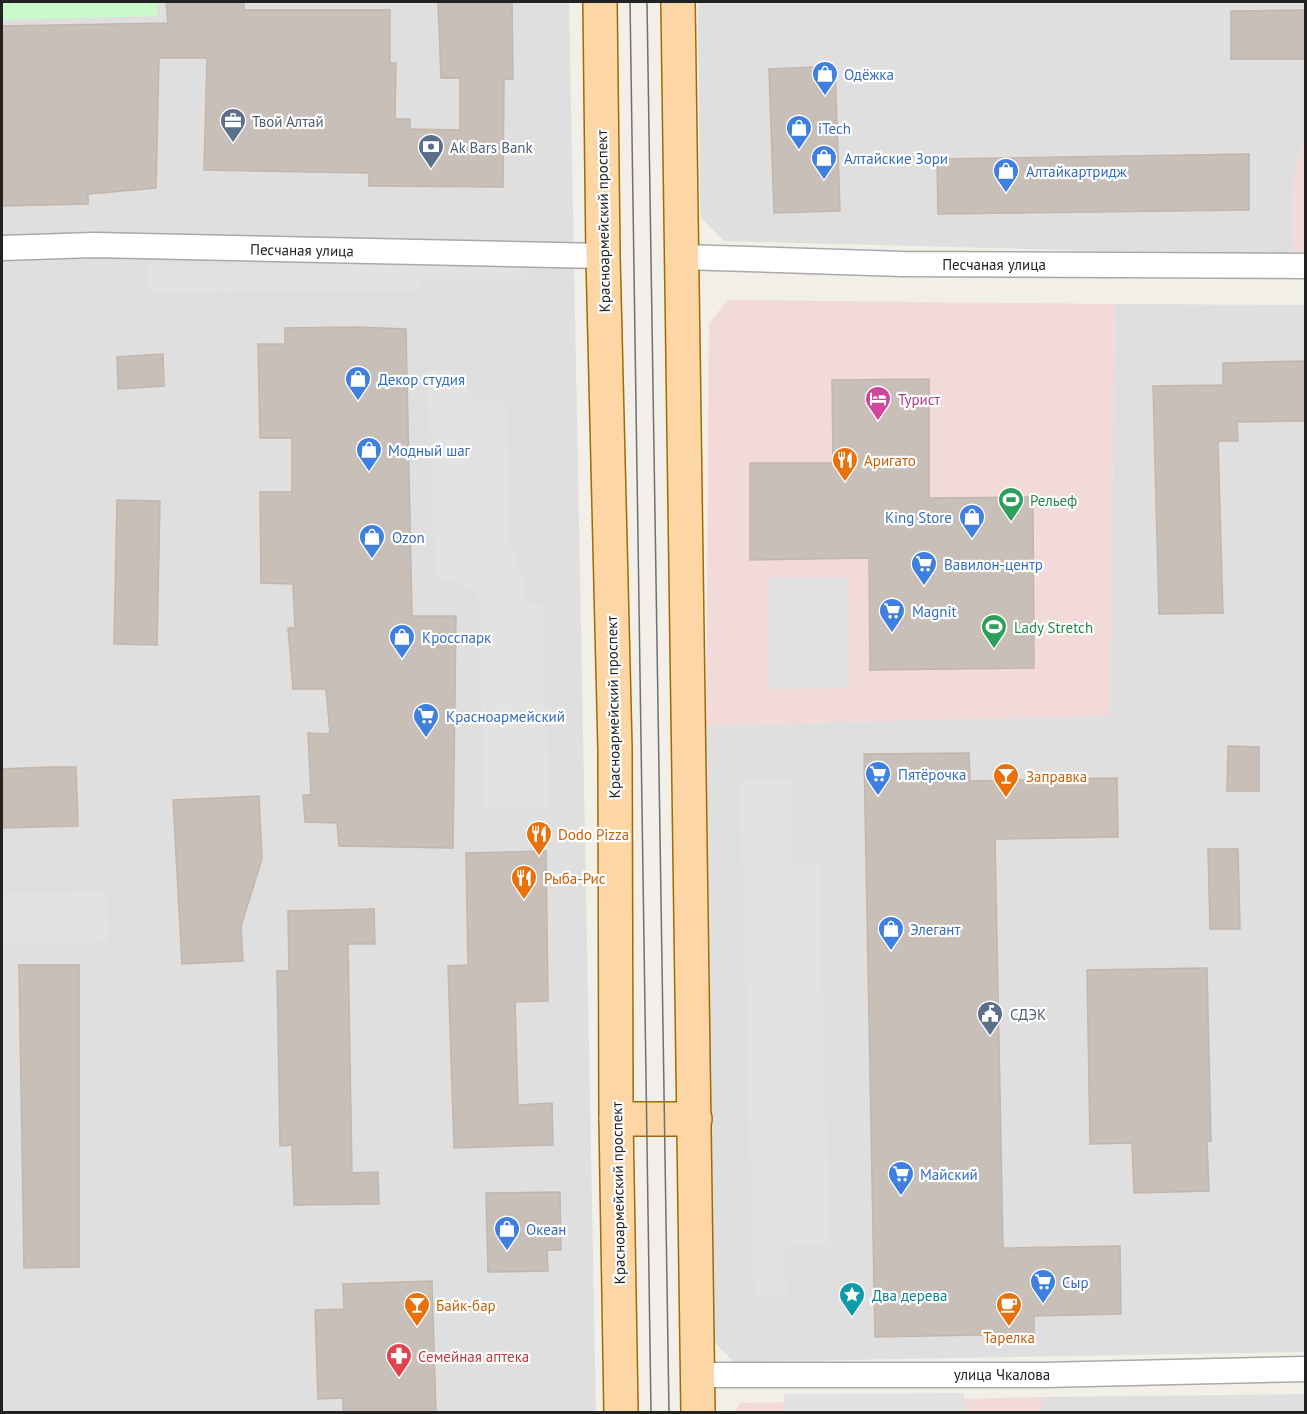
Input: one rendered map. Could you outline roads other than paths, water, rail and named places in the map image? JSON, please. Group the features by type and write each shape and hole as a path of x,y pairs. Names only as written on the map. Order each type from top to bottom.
{"main road":[{"name":"Красноармейский проспект","path":"600,2 603,256 615,749 616,1119 621,1413"},
{"path":"678,2 698,1413"},
{"path":"616,1119 694,1119"}],"street":[{"name":"Песчаная улица","path":"2,249 94,245 603,256"},
{"name":"Песчаная улица","path":"682,257 903,264 1305,266"},
{"name":"улица Чкалова","path":"698,1375 1043,1375 1305,1369"}],"tram line":[{"path":"630,2 651,1412"},
{"path":"647,2 669,1412"}],"place":[{"name":"Одёжка","path":"825,97"},
{"name":"Твой Алтай","path":"233,144"},
{"name":"iTech","path":"799,151"},
{"name":"Ak Bars Bank","path":"431,170"},
{"name":"Алтайские Зори","path":"824,181"},
{"name":"Алтайкартридж","path":"1006,194"},
{"name":"Декор студия","path":"358,402"},
{"name":"Турист","path":"878,422"},
{"name":"Модный шаг","path":"369,473"},
{"name":"Аригато","path":"845,483"},
{"name":"Рельеф","path":"1011,523"},
{"name":"King Store","path":"972,540"},
{"name":"Ozon","path":"372,560"},
{"name":"Вавилон-центр","path":"924,587"},
{"name":"Magnit","path":"892,634"},
{"name":"Lady Stretch","path":"994,650"},
{"name":"Кросспарк","path":"402,660"},
{"name":"Красноармейский","path":"426,739"},
{"name":"Пятёрочка","path":"878,797"},
{"name":"Заправка","path":"1006,799"},
{"name":"Dodo Pizza","path":"539,857"},
{"name":"Рыба-Рис","path":"524,901"},
{"name":"Элегант","path":"891,952"},
{"name":"СДЭК","path":"990,1037"},
{"name":"Майский","path":"901,1197"},
{"name":"Океан","path":"507,1252"},
{"name":"Сыр","path":"1043,1305"},
{"name":"Два дерева","path":"852,1318"},
{"name":"Байк-бар","path":"417,1328"},
{"name":"Тарелка","path":"1009,1328"},
{"name":"Семейная аптека","path":"399,1379"}]}
